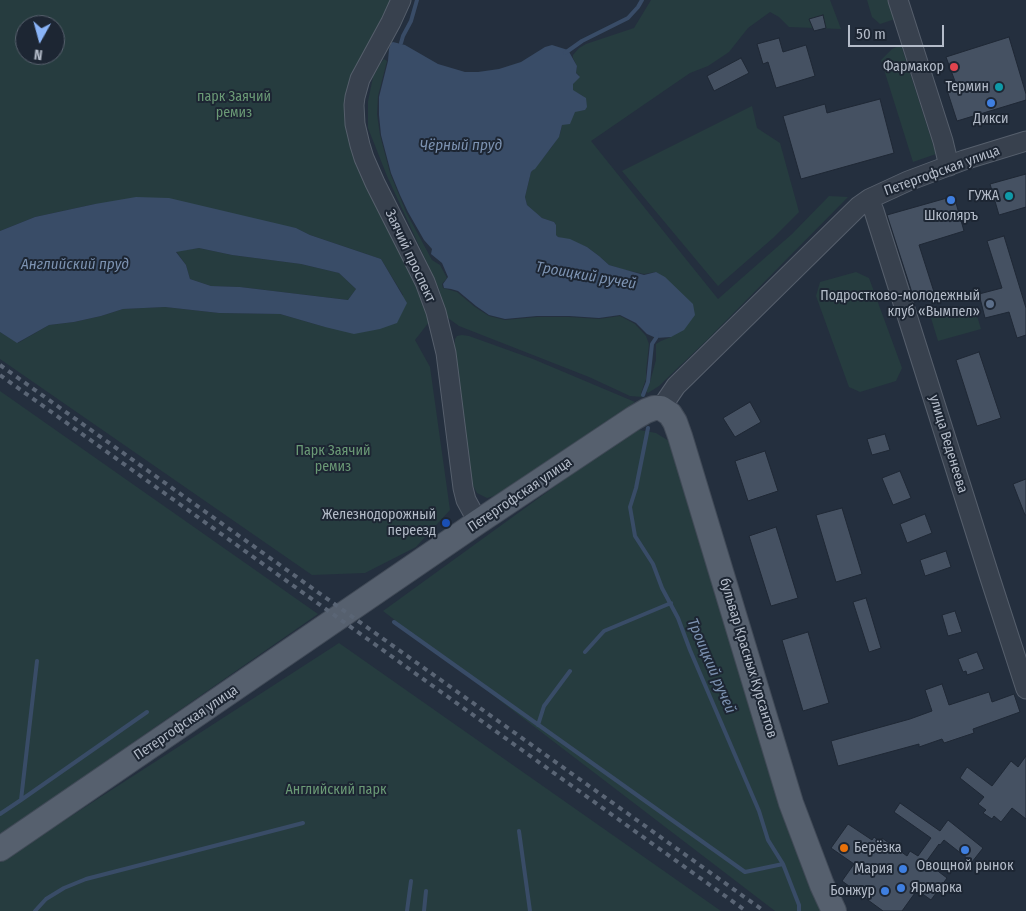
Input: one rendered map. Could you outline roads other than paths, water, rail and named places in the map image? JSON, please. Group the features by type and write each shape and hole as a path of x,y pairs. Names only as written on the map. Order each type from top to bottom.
{"main road":[{"name":"Петергофская улица","path":"0,849 478,522 634,418 654,408 661,408"},
{"name":"бульвар Красных Курсантов","path":"661,408 670,414 680,436 791,802 822,885 834,911"}],"street":[{"name":"Заячий проспект","path":"401,0 360,79 354,105 355,124 364,158 425,282 436,312 446,353 460,478 466,500 478,522"},
{"path":"898,0 943,140 949,166"},
{"name":"Петергофская улица","path":"661,408 672,391 697,364 859,206 908,181 1026,141"},
{"name":"улица Веденеева","path":"869,200 1026,689"}],"water":[{"name":"Чёрный пруд","path":"393,42 405,45 438,64 465,72 499,69 521,62 545,47 552,45 568,50 577,66 576,73 580,77 573,84 573,90 586,98 587,107 585,110 575,112 570,124 562,125 559,137 531,172 525,197 527,205 542,218 554,222 558,237 570,239 587,247 609,265 644,275 656,272 665,277 693,304 695,315 684,330 671,337 656,338 647,334 636,323 620,315 599,318 537,316 505,319 489,315 458,291 444,288 443,284 448,277 442,263 431,254 432,249 424,240 408,212 391,173 381,135 379,97 389,49"},
{"name":"Английский пруд","path":"136,197 169,198 296,228 310,235 381,259 407,303 397,323 380,329 354,334 280,314 219,313 165,307 123,309 74,322 49,325 17,343 0,332 0,231 35,217","holes":["199,248 232,255 301,264 339,273 356,289 348,300 240,287 211,286 190,279 186,265 176,252"]}],"waterway":[{"path":"401,43 411,21 417,0"},
{"name":"Троицкий ручей","path":"565,53 582,41 628,18 642,0"},
{"name":"Троицкий ручей","path":"643,395 648,382 652,344 657,333"},
{"name":"Троицкий ручей","path":"648,428 636,488 630,507 635,536 653,564 662,588 678,618 759,811 768,840 783,864 799,905 799,911"},
{"path":"585,652 604,631 671,603"},
{"path":"394,622 745,872 783,864"},
{"path":"21,800 37,661"},
{"path":"538,725 544,706 570,671"},
{"path":"0,814 147,712"},
{"path":"35,911 46,899 64,888 86,879 303,823"},
{"path":"519,831 530,911"},
{"path":"407,911 411,881"},
{"path":"424,911 426,891"}],"railway":[{"path":"0,365 764,911"},
{"path":"0,375 746,911"}],"place":[{"name":"Фармакор","path":"954,67"},
{"name":"Термин","path":"999,87"},
{"name":"Дикси","path":"991,103"},
{"name":"ГУЖА","path":"1009,196"},
{"name":"Школяръ","path":"951,200"},
{"name":"Подростково-молодежный клуб «Вымпел»","path":"990,304"},
{"name":"Железнодорожный переезд","path":"446,523"},
{"name":"Берёзка","path":"844,848"},
{"name":"Овощной рынок","path":"965,850"},
{"name":"Мария","path":"903,869"},
{"name":"Ярмарка","path":"901,888"},
{"name":"Бонжур","path":"885,891"}],"park label":[{"name":"парк Заячий ремиз","path":"234,105"},
{"name":"Парк Заячий ремиз","path":"333,460"},
{"name":"Английский парк","path":"336,790"}]}
